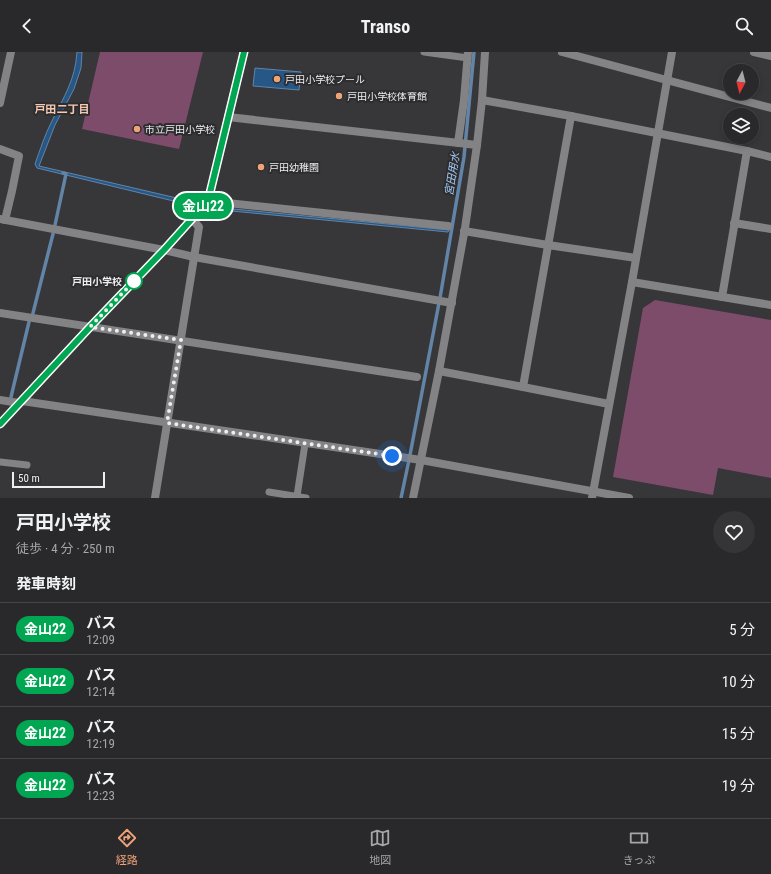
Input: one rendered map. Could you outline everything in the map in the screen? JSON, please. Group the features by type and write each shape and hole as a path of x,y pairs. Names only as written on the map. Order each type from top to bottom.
{"street":[{"path":"0,103 11,52"},
{"path":"0,424 164,250 208,201 244,52"},
{"path":"413,498 452,303 478,145 485,52"},
{"path":"562,52 771,108"},
{"path":"592,495 632,282 672,52"},
{"path":"754,52 771,56"},
{"path":"462,143 468,55"},
{"path":"482,100 571,116 771,157"},
{"path":"523,386 571,116"},
{"path":"228,117 478,145"},
{"path":"0,149 19,156 1,219 194,257 452,303"},
{"path":"722,297 746,151"},
{"path":"208,201 448,226"},
{"path":"156,498 199,227 192,219"},
{"path":"734,222 771,229"},
{"path":"464,231 636,258"},
{"path":"632,282 771,305"},
{"path":"0,313 417,377"},
{"path":"439,372 523,386 609,404"},
{"path":"0,400 421,460 592,495 629,498"}],"lane":[{"path":"424,52 468,55"},
{"path":"297,496 305,444"},
{"path":"0,462 28,465"},
{"path":"269,492 306,498"}],"shaded area":[{"path":"100,52 203,52 179,149 82,129"},
{"path":"655,300 771,320 771,478 718,468 713,495 613,477 643,308"}],"water":[{"path":"77,52 82,52 81,68 74,89 55,125 39,166 194,202 190,205 37,168 35,164 49,126 65,96 74,72"},
{"name":"戸田小学校プール","path":"255,68 301,72 299,90 253,86"},
{"path":"213,207 449,230 448,232 211,209"}],"waterway":[{"name":"宮田用水","path":"440,298 464,157 474,52"},
{"path":"55,225 66,174 63,173"},
{"path":"33,313 53,234"},
{"name":"宮田用水","path":"410,455 439,303"},
{"path":"11,397 29,322"},
{"name":"宮田用水","path":"401,498 409,460"}],"bus line":[{"name":"金山22","path":"0,424 164,250 208,201 244,52"}],"place":[{"name":"戸田小学校プール","path":"277,79"},
{"name":"戸田小学校体育館","path":"339,96"},
{"name":"市立戸田小学校","path":"137,129"},
{"name":"戸田幼稚園","path":"261,167"},
{"name":"戸田小学校","path":"134,281"}],"district":[{"name":"戸田二丁目","path":"62,109"}],"route":[{"path":"134,281 135,280 90,327 181,340 167,423 392,456"}]}
